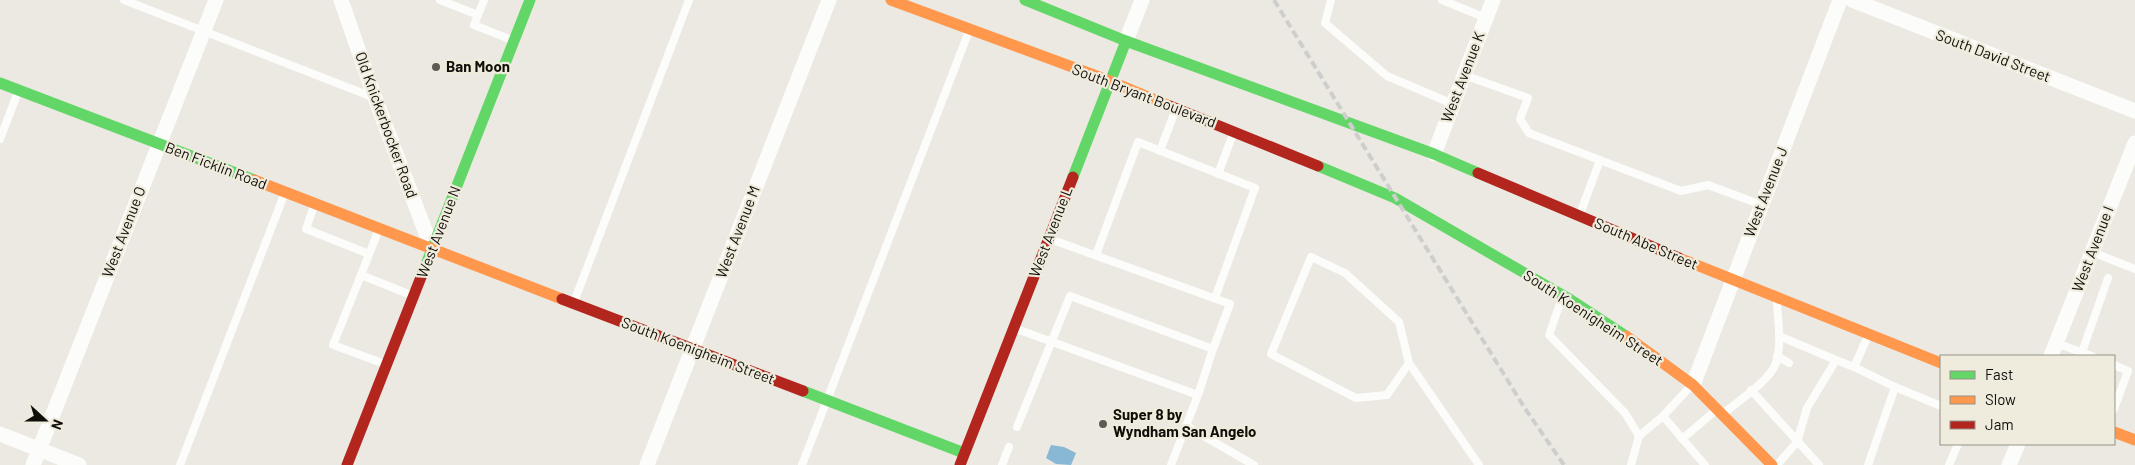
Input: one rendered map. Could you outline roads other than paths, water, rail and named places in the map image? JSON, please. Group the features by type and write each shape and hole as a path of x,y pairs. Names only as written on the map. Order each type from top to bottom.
{"main road":[{"name":"West Avenue N","path":"347,465 530,0"},
{"name":"South Bryant Boulevard","path":"891,0 1110,81 1395,198"},
{"path":"1025,0 1126,41"},
{"name":"West Avenue L","path":"960,465 1126,41"},
{"name":"South Abe Street","path":"1126,41 1434,154 1732,281 1940,363"},
{"name":"Ben Ficklin Road","path":"0,83 432,250"},
{"name":"South Koenigheim Street","path":"1395,198 1563,296 1637,343 1693,385 1772,465"},
{"name":"South Koenigheim Street","path":"432,250 964,453"},
{"path":"2115,432 2135,440"}],"street":[{"name":"West Avenue O","path":"33,465 216,0"},
{"name":"Old Knickerbocker Road","path":"342,0 375,98 432,250"},
{"name":"West Avenue M","path":"647,465 829,0"},
{"name":"West Avenue L","path":"1126,41 1142,0"},
{"name":"West Avenue K","path":"1434,154 1493,0"},
{"name":"West Avenue J","path":"1693,385 1840,0"},
{"name":"South David Street","path":"1852,0 2135,111"},
{"name":"West Avenue I","path":"2054,350 2135,142"},
{"path":"0,434 79,465"},
{"path":"2009,465 2018,445"}],"lane":[{"path":"124,0 375,98"},
{"path":"440,0 478,15"},
{"path":"484,0 474,25 514,41"},
{"path":"573,304 689,0"},
{"path":"1331,0 1325,23 1387,76 1453,104"},
{"path":"1442,0 1486,18"},
{"path":"802,465 970,29"},
{"path":"1464,75 1528,98 1520,119 1529,133 1681,191 1708,185 1762,205"},
{"path":"0,139 19,90"},
{"path":"1160,151 1176,108"},
{"path":"1218,174 1234,131"},
{"path":"1096,255 1138,142 1255,188 1215,298"},
{"path":"1579,216 1600,160"},
{"path":"180,465 285,193"},
{"path":"315,204 306,230 369,254"},
{"path":"379,229 334,345 386,365"},
{"path":"1048,238 1230,304 1171,465"},
{"path":"2092,252 2135,269"},
{"path":"1410,363 1387,395 1356,398 1271,354 1311,257 1345,273 1399,322 1410,363 1479,465"},
{"path":"361,275 414,296"},
{"path":"2082,352 2108,278"},
{"path":"1017,427 1070,296 1213,349"},
{"path":"1563,296 1549,334 1625,413 1638,436"},
{"path":"1682,439 1751,390 1768,375 1776,363 1777,356 1779,336 1777,299"},
{"path":"1013,328 1198,394"},
{"path":"1854,367 1868,334"},
{"path":"1779,336 1940,406"},
{"path":"2054,350 2082,352 2090,355"},
{"path":"1777,356 1789,363"},
{"path":"1777,465 1797,442 1807,408 1819,380 1836,360"},
{"path":"2115,365 2128,371 2115,407"},
{"path":"1768,375 1776,382"},
{"path":"1631,465 1638,436 1663,416 1693,385"},
{"path":"1868,465 1895,387"},
{"path":"1751,390 1819,465"},
{"path":"1800,402 1807,408"},
{"path":"1663,416 1705,465"},
{"path":"1186,426 1254,465"},
{"path":"1949,465 1958,445"},
{"path":"1002,465 1009,447"}],"water":[{"path":"1051,445 1064,447 1076,453 1071,465 1056,464 1046,458"}],"railway":[{"path":"1274,0 1524,407 1564,465"}],"place":[{"name":"Ban Moon","path":"436,67"},
{"name":"Super 8 by Wyndham San Angelo","path":"1103,424"}]}
